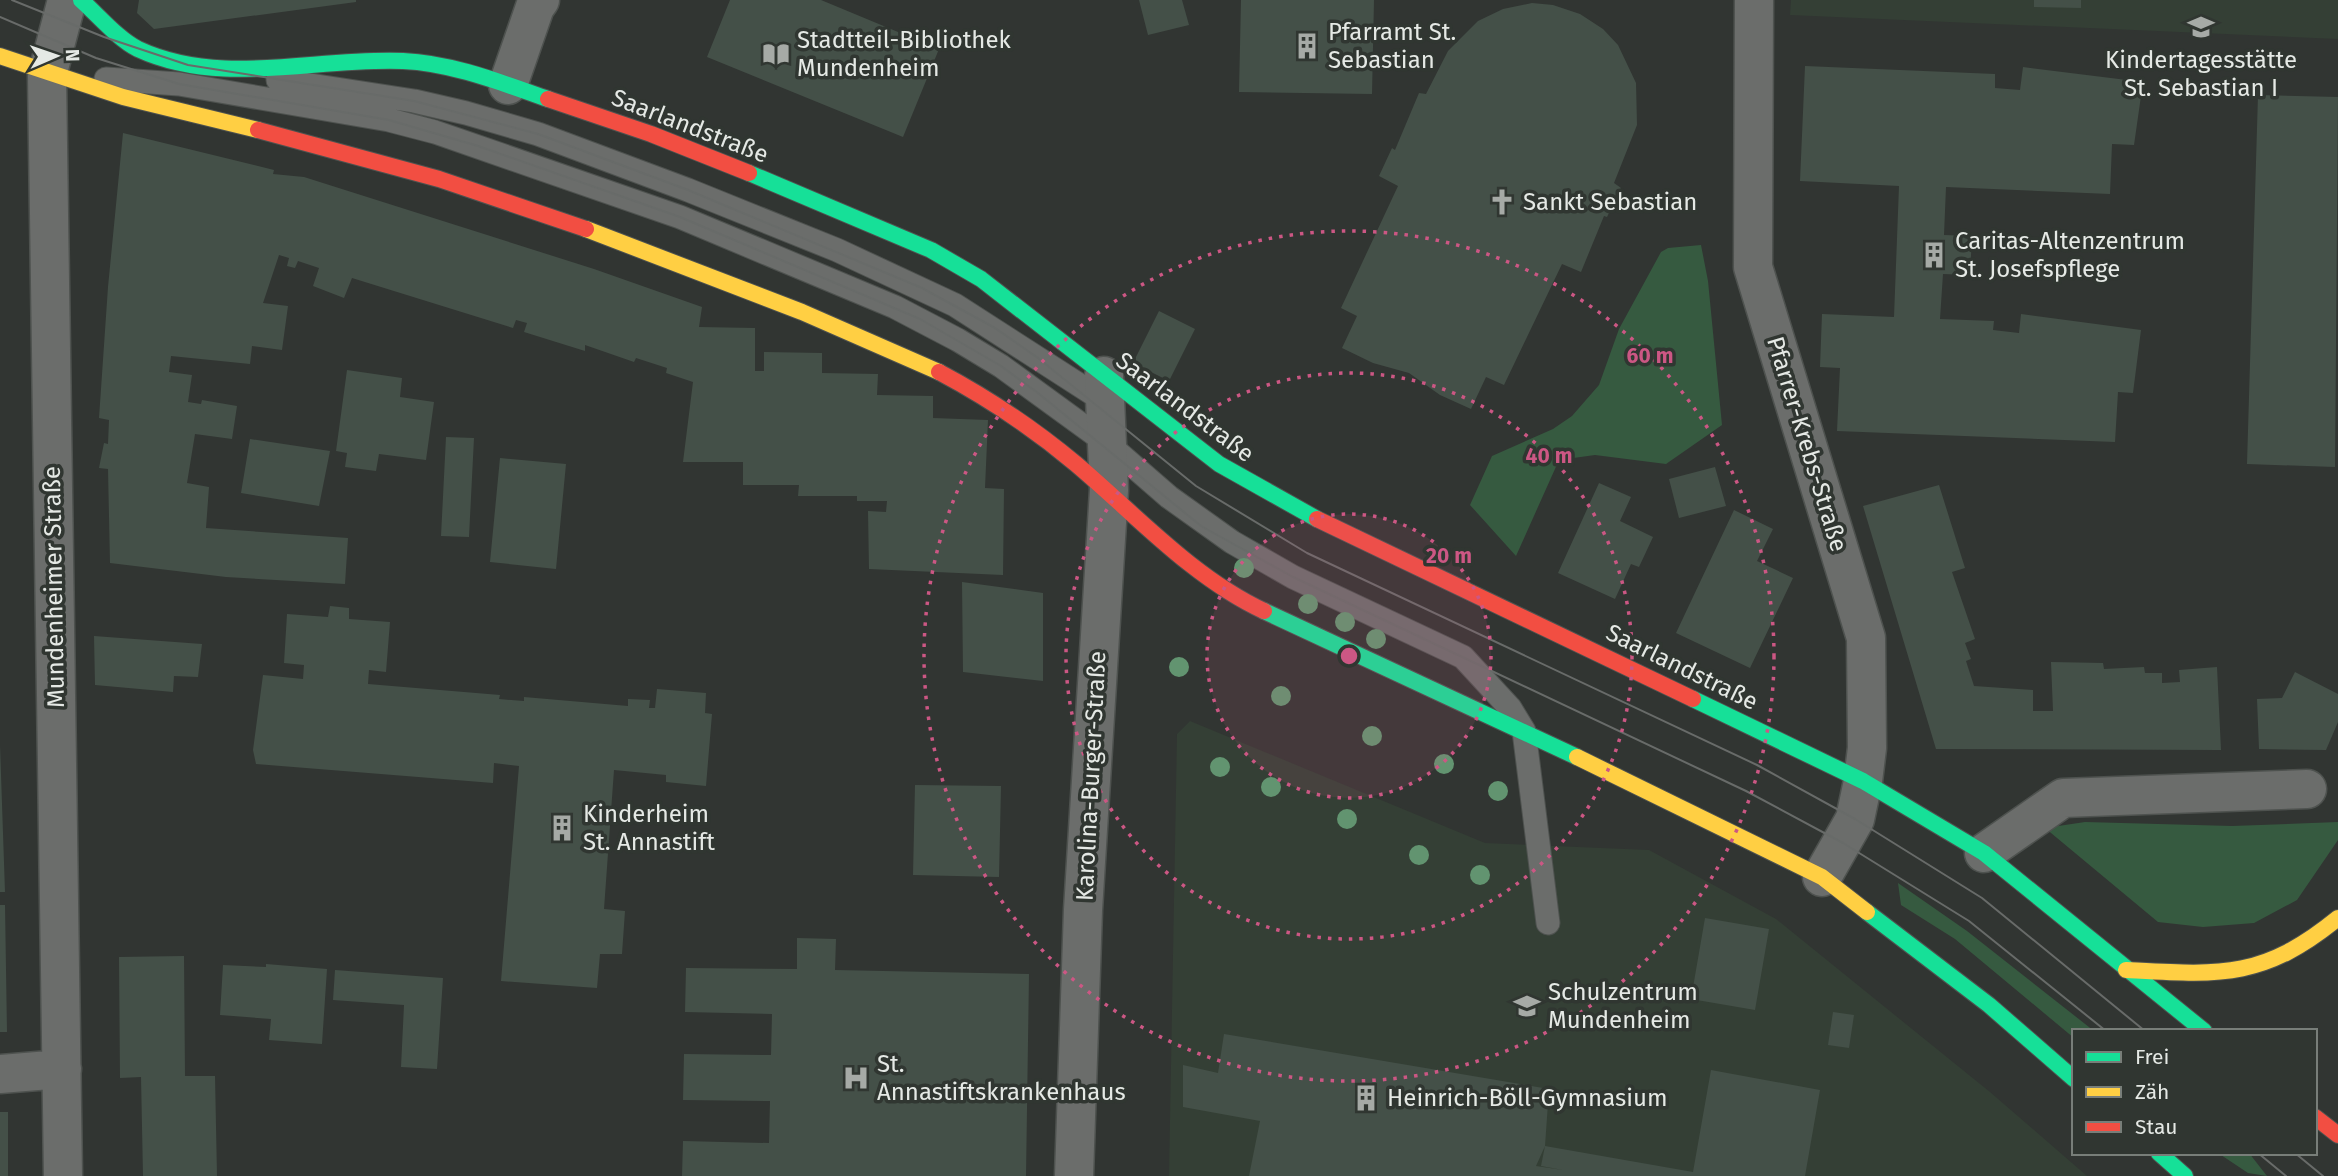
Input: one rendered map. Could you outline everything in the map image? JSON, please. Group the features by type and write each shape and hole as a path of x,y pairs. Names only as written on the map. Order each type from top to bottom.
{"street":[{"name":"Mundenheimer Straße","path":"63,1176 47,76 67,0"},
{"name":"Saarlandstraße","path":"81,0 136,48 188,65 213,69 418,62 508,85 674,143 931,250 981,279 1105,389"},
{"path":"508,85 535,7 540,0"},
{"name":"Pfarrer-Krebs-Straße","path":"1754,0 1751,221 1753,267 1866,638 1867,748 1863,781 1855,819 1822,877"},
{"path":"0,56 47,76 349,153 524,206 802,312 965,386 1022,420 1109,490 1212,581 1249,604 1524,732 1822,877 1989,1005 2072,1077"},
{"name":"Karolina-Burger-Straße","path":"1074,1176 1084,896 1109,490 1105,389"},
{"name":"Saarlandstraße","path":"1219,464 1284,503 1863,781 1984,853 2201,1029"},
{"path":"1984,853 2063,798 2307,789"},
{"path":"2126,970 2204,973 2256,967 2279,959 2338,918"},
{"path":"0,1074 62,1069"},
{"path":"2317,1119 2338,1135"},
{"path":"2161,1155 2185,1176"}],"lane":[{"path":"213,69 414,101 538,134 688,190 922,288 1105,389 1219,464"},
{"path":"47,76 179,83 389,120 457,139 598,187 779,257 920,319 1001,366 1108,444 1169,497 1232,541 1293,577 1463,657 1510,708 1524,732 1548,923"}],"shaded area":[{"name":"Kindertagesstätte St. Sebastian I","path":"1791,0 2338,0 2338,39 1790,15"},
{"name":"Schulzentrum Mundenheim","path":"1190,721 1485,843 1649,850 1776,919 1990,1092 2087,1176 1169,1176 1177,734"}],"green space":[{"path":"1701,245 1708,281 1722,425 1666,464 1595,455 1559,460 1516,556 1470,505 1492,456 1553,429 1572,416 1599,385 1619,329 1661,252 1668,248"},
{"path":"2085,822 2232,826 2338,822 2338,840 2297,900 2254,923 2203,927 2158,922 2045,828"},
{"path":"1898,883 1967,931 2091,1029 2072,1029 2072,1036 1955,939 1901,905"},
{"path":"2221,1155 2251,1155 2267,1176 2248,1173"}],"building":[{"path":"139,0 356,2 154,29 137,13"},
{"path":"730,0 821,0 939,49 903,137 707,57"},
{"path":"1139,0 1182,0 1189,25 1148,35"},
{"name":"Pfarramt St. Sebastian","path":"1241,0 1374,0 1372,94 1239,92"},
{"path":"2034,0 2081,0 2081,8 2034,7"},
{"name":"Sankt Sebastian","path":"1532,3 1553,5 1580,14 1603,29 1618,45 1636,83 1637,125 1614,183 1621,188 1607,217 1604,216 1581,272 1562,264 1504,385 1486,377 1471,409 1440,395 1409,373 1373,363 1342,348 1357,316 1341,308 1398,186 1379,176 1392,148 1395,150 1419,93 1426,94 1448,51 1478,21 1503,9"},
{"name":"Caritas-Altenzentrum St. Josefspflege","path":"1805,66 1995,74 1995,88 2020,90 2023,67 2143,82 2134,145 2112,144 2110,194 1946,187 1944,235 1972,236 1970,275 1943,274 1940,319 1994,321 1993,330 2019,333 2021,314 2141,330 2133,393 2118,392 2115,442 1837,431 1840,368 1820,367 1822,314 1894,317 1899,186 1800,181"},
{"path":"2258,95 2338,97 2335,467 2247,464"},
{"path":"123,133 274,170 273,174 304,177 594,269 702,307 699,327 755,328 755,371 764,371 764,352 822,353 822,373 878,374 877,395 933,396 933,418 988,420 985,488 1004,489 1003,575 869,569 868,511 886,512 887,501 857,501 857,496 798,496 799,485 743,485 743,462 683,462 693,382 666,373 667,368 636,358 634,362 585,345 585,351 524,332 527,323 516,320 513,328 352,278 344,298 313,286 319,268 298,261 295,268 287,266 289,258 279,255 263,303 288,306 282,350 252,346 250,364 171,356 169,372 192,375 188,402 201,404 202,400 237,406 232,439 195,434 187,483 209,487 206,528 348,538 345,584 226,577 110,563 108,469 99,468 104,443 108,444 109,420 99,418"},
{"path":"1159,311 1195,329 1169,381 1133,363"},
{"path":"347,370 402,378 400,397 434,402 426,460 379,454 376,471 345,467 347,453 336,451"},
{"path":"446,437 474,438 469,537 441,536"},
{"path":"250,439 330,451 319,506 241,493"},
{"path":"500,458 566,464 556,569 490,562"},
{"path":"1715,467 1726,506 1679,518 1669,479"},
{"path":"1599,483 1631,497 1620,521 1653,537 1639,567 1631,564 1615,599 1558,573"},
{"path":"1939,485 1965,568 1952,572 1975,639 1965,643 1971,659 1966,661 1974,686 2033,690 2033,711 2053,711 2051,662 2103,663 2104,669 2144,667 2145,673 2162,673 2162,683 2180,682 2179,670 2217,667 2221,750 1936,749 1863,506"},
{"path":"1734,510 1773,529 1757,561 1793,578 1750,668 1676,633"},
{"path":"962,582 1043,593 1043,681 963,672"},
{"name":"Kinderheim St. Annastift","path":"330,606 349,608 349,619 390,622 386,672 369,670 368,684 500,695 499,699 524,701 524,697 628,706 628,699 650,700 649,708 655,708 657,689 706,693 705,713 712,714 706,786 666,782 666,775 614,770 604,909 625,911 622,954 600,954 597,988 501,981 519,766 494,763 493,783 256,764 253,750 263,675 303,679 304,665 284,663 287,614 328,617"},
{"path":"94,636 202,644 198,677 174,676 173,692 95,685"},
{"path":"2295,672 2338,694 2338,722 2326,750 2259,749 2257,699 2282,698"},
{"path":"0,745 5,892 0,892"},
{"path":"915,785 1001,786 999,877 913,875"},
{"path":"0,905 5,905 7,1032 0,1032"},
{"path":"1705,918 1769,929 1755,1010 1691,999"},
{"name":"St. Annastiftskrankenhaus","path":"797,938 836,939 835,970 1029,974 1026,1176 682,1176 683,1141 769,1143 770,1101 683,1100 684,1054 771,1055 772,1014 685,1012 686,968 797,969"},
{"path":"184,956 185,1076 215,1076 217,1176 143,1176 141,1077 120,1078 119,957"},
{"path":"266,964 327,969 322,1044 269,1040 271,1019 220,1015 223,965 266,967"},
{"path":"335,970 443,978 437,1069 401,1067 404,1005 333,1000"},
{"path":"1833,1012 1854,1015 1849,1048 1828,1045"},
{"name":"Heinrich-Böll-Gymnasium","path":"1224,1034 1549,1089 1545,1146 1693,1172 1711,1070 1820,1090 1805,1176 1249,1176 1260,1121 1183,1107 1183,1065 1218,1073","holes":["1545,1146 1541,1166 1563,1170 1536,1166"]},
{"path":"0,1112 8,1112 8,1176 0,1176"}],"tram line":[{"path":"12,0 104,37 188,65 414,101 538,134 688,190 922,288 995,328 1038,358 1196,486 1307,553 1757,765 1855,819 1982,898 2143,1029"},
{"path":"0,17 96,58 179,84 389,120 478,146 680,217 920,319 1001,366 1038,393 1201,526 1293,577 1746,791 1843,843 1969,921 2104,1029"},
{"path":"2260,1155 2286,1176"},
{"path":"2297,1155 2323,1176"}],"traffic: fast":[{"path":"81,0 131,45 170,61 202,67 236,69 403,61 477,75 548,99"},
{"path":"749,173 931,250 981,279 1219,464 1317,519"},
{"path":"1264,611 1577,757"},
{"path":"1693,699 1863,781 1984,853 2202,1029"},
{"path":"1867,912 1989,1005 2072,1077"},
{"path":"2161,1155 2185,1176"}],"traffic: slow":[{"path":"0,56 123,97 258,130"},
{"path":"586,229 802,312 939,372"},
{"path":"1577,757 1822,877 1867,912"},
{"path":"2126,970 2188,973 2238,969 2286,953 2338,918"}],"traffic: jam":[{"path":"548,99 651,134 749,173"},
{"path":"258,130 439,179 586,229"},
{"path":"939,372 1027,426 1076,464 1189,563 1213,581 1264,611"},
{"path":"1317,519 1693,699"},
{"path":"2317,1119 2338,1135"}],"place":[{"name":"Kindertagesstätte St. Sebastian I","path":"2201,27"},
{"name":"Pfarramt St. Sebastian","path":"1307,46"},
{"name":"Stadtteil-Bibliothek Mundenheim","path":"776,54"},
{"name":"Sankt Sebastian","path":"1502,202"},
{"name":"Caritas-Altenzentrum St. Josefspflege","path":"1934,255"},
{"name":"Kinderheim St. Annastift","path":"562,828"},
{"name":"Schulzentrum Mundenheim","path":"1527,1006"},
{"name":"St. Annastiftskrankenhaus","path":"856,1078"},
{"name":"Heinrich-Böll-Gymnasium","path":"1366,1098"}]}
